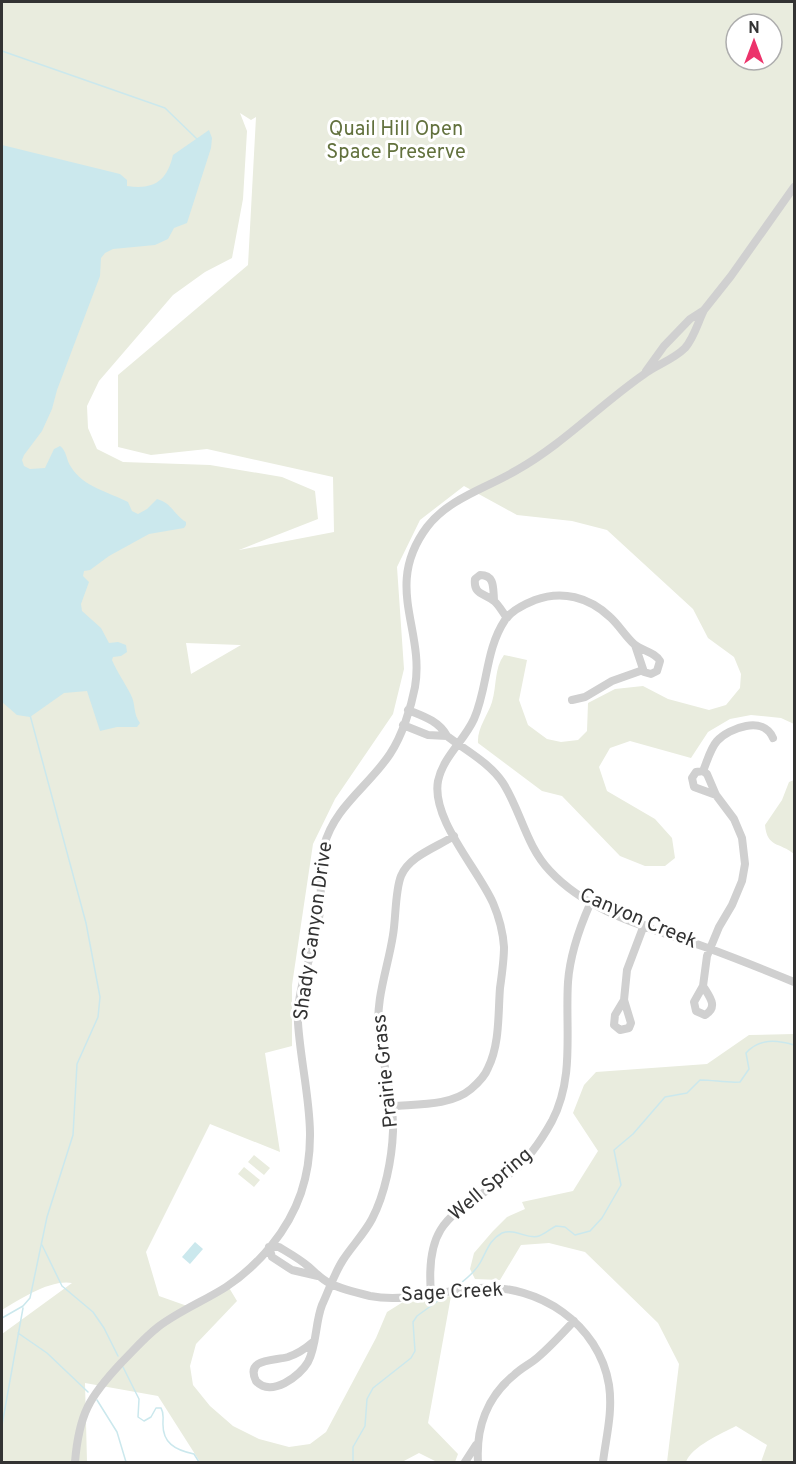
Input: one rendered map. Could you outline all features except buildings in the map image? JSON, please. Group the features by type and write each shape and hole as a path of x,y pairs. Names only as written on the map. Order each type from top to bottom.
{"street":[{"path":"644,374 676,356 687,346 704,310 795,187"},
{"path":"644,374 664,346 690,319 704,310"},
{"name":"Shady Canyon Drive","path":"75,1462 80,1424 98,1389 159,1327 226,1287 250,1267 277,1239 300,1194 308,1161 311,1125 298,1020 304,979 320,909 325,842 337,816 389,756 408,710 415,686 416,670 406,584 410,562 417,543 427,526 453,503 511,474 540,456 644,374"},
{"path":"393,1106 437,1103 455,1099 470,1090 488,1069 495,1048 504,948 501,924 493,903 440,807 438,783 447,760 471,726 480,705 491,648 507,618 531,602 567,595 581,599 602,610 635,645 656,656 660,661 659,668 654,673 642,670 612,681 585,697 572,700"},
{"path":"494,600 507,618"},
{"path":"635,645 642,670"},
{"name":"Canyon Creek","path":"408,710 435,722 447,736 487,766 502,782 540,861 566,887 590,904 795,982"},
{"path":"429,735 435,722"},
{"path":"403,725 429,735 447,736"},
{"path":"704,771 715,743 725,734 757,725 766,728 773,738"},
{"path":"703,986 704,969 710,949 718,927 742,880 745,864 739,829 728,809 716,795 704,771"},
{"path":"704,771 693,775 694,787 716,795"},
{"name":"Prairie Grass","path":"314,1342 291,1356 262,1361 255,1366 253,1371 256,1381 271,1387 285,1383 295,1377 309,1359 314,1342 321,1309 331,1284 340,1264 372,1219 377,1206 391,1150 393,1106 378,1019 382,983 393,938 400,878 406,867 414,860 454,836"},
{"name":"Well Spring","path":"431,1293 430,1261 440,1230 462,1206 498,1182 525,1160 541,1139 557,1111 568,1064 568,986 571,961 575,942 590,904"},
{"path":"624,1000 627,970 644,925"},
{"name":"Sage Creek","path":"318,1276 292,1270 272,1257 270,1247 279,1247 331,1284 371,1296 403,1297 500,1287 518,1290 546,1301 566,1314 584,1331 596,1349 609,1384 610,1413 603,1462"},
{"path":"292,1270 298,1259"},
{"path":"465,1462 477,1444 486,1412 496,1393 517,1372 537,1359 574,1322"},
{"path":"477,1444 478,1462"}],"green space":[{"name":"Quail Hill Open Space Preserve","path":"2,2 794,2 794,724 781,718 751,715 730,719 708,732 691,758 630,741 610,748 599,767 607,791 655,819 672,838 675,858 665,866 645,866 620,856 562,796 542,791 478,743 481,727 494,696 501,660 504,655 527,660 519,700 528,725 547,739 561,742 578,740 587,731 588,703 615,689 643,686 668,699 709,710 726,705 740,688 741,674 734,657 708,638 693,609 607,530 572,521 517,515 464,486 420,520 397,567 404,669 393,714 335,799 313,844 292,985 292,1046 265,1053 280,1152 210,1124 146,1252 159,1296 190,1307 228,1286 237,1301 196,1344 190,1366 193,1385 210,1406 233,1426 259,1439 289,1447 310,1444 326,1432 376,1338 387,1312 403,1302 451,1296 428,1423 458,1454 455,1462 437,1462 419,1453 402,1462 200,1462 158,1396 85,1383 87,1462 2,1462 2,1334 72,1283 55,1284 2,1310","holes":["240,113 251,120 256,117 248,265 118,375 118,447 151,455 207,449 333,477 334,532 239,550 318,519 315,491 282,477 210,465 123,462 97,449 88,428 87,406 99,381 173,295 205,272 232,258 243,199 247,131","186,643 241,645 191,674"]},
{"path":"794,780 794,854 768,838 765,825 782,800 789,782"},
{"path":"794,1034 794,1462 761,1462 767,1445 736,1426 700,1446 686,1462 667,1462 679,1364 658,1323 585,1252 549,1243 521,1245 500,1280 475,1279 470,1269 474,1253 507,1217 525,1209 522,1202 573,1191 598,1151 573,1113 584,1085 596,1072 707,1064 749,1035"},
{"path":"254,1155 270,1168 264,1175 248,1162"},
{"path":"244,1167 260,1180 254,1187 238,1174"}],"water":[{"path":"209,130 212,138 211,148 187,223 174,228 168,239 155,245 113,249 101,258 100,276 52,409 42,431 22,460 24,466 30,469 45,468 54,449 60,446 71,467 82,480 128,502 132,511 138,514 157,499 166,503 186,522 184,528 149,534 109,556 90,570 84,571 83,576 89,582 81,604 82,611 101,628 109,643 118,642 126,645 127,652 113,657 112,660 131,695 140,723 137,727 117,727 100,731 87,691 64,693 30,717 17,715 2,702 2,145 120,174 127,180 127,186 136,187 158,182 167,171 173,155"},
{"path":"195,1242 203,1249 190,1264 182,1257"}],"waterway":[{"path":"2,51 165,108 197,139"},
{"path":"2,1318 23,1306 30,1298 47,1217 73,1135 77,1064 98,1017 100,997 86,923 30,715"},
{"path":"457,1286 475,1270 491,1242 502,1233 512,1232 535,1237 556,1226 565,1227 575,1235 590,1231 602,1218 621,1185 614,1150 633,1134 665,1097 687,1093 700,1080 740,1082 749,1069 746,1053 751,1048 775,1041 794,1045"},
{"path":"42,1245 62,1286 93,1312 118,1356"},
{"path":"353,1462 353,1447 365,1426 367,1399 373,1388 411,1358 415,1351 413,1322 417,1316 446,1295"},
{"path":"2,1425 23,1308"},
{"path":"18,1333 47,1353 88,1392"},
{"path":"123,1367 139,1399 138,1417 144,1421 151,1417 156,1408 161,1408 163,1429 167,1440 176,1448 194,1454 199,1462"},
{"path":"97,1400 117,1432 126,1462"}]}
